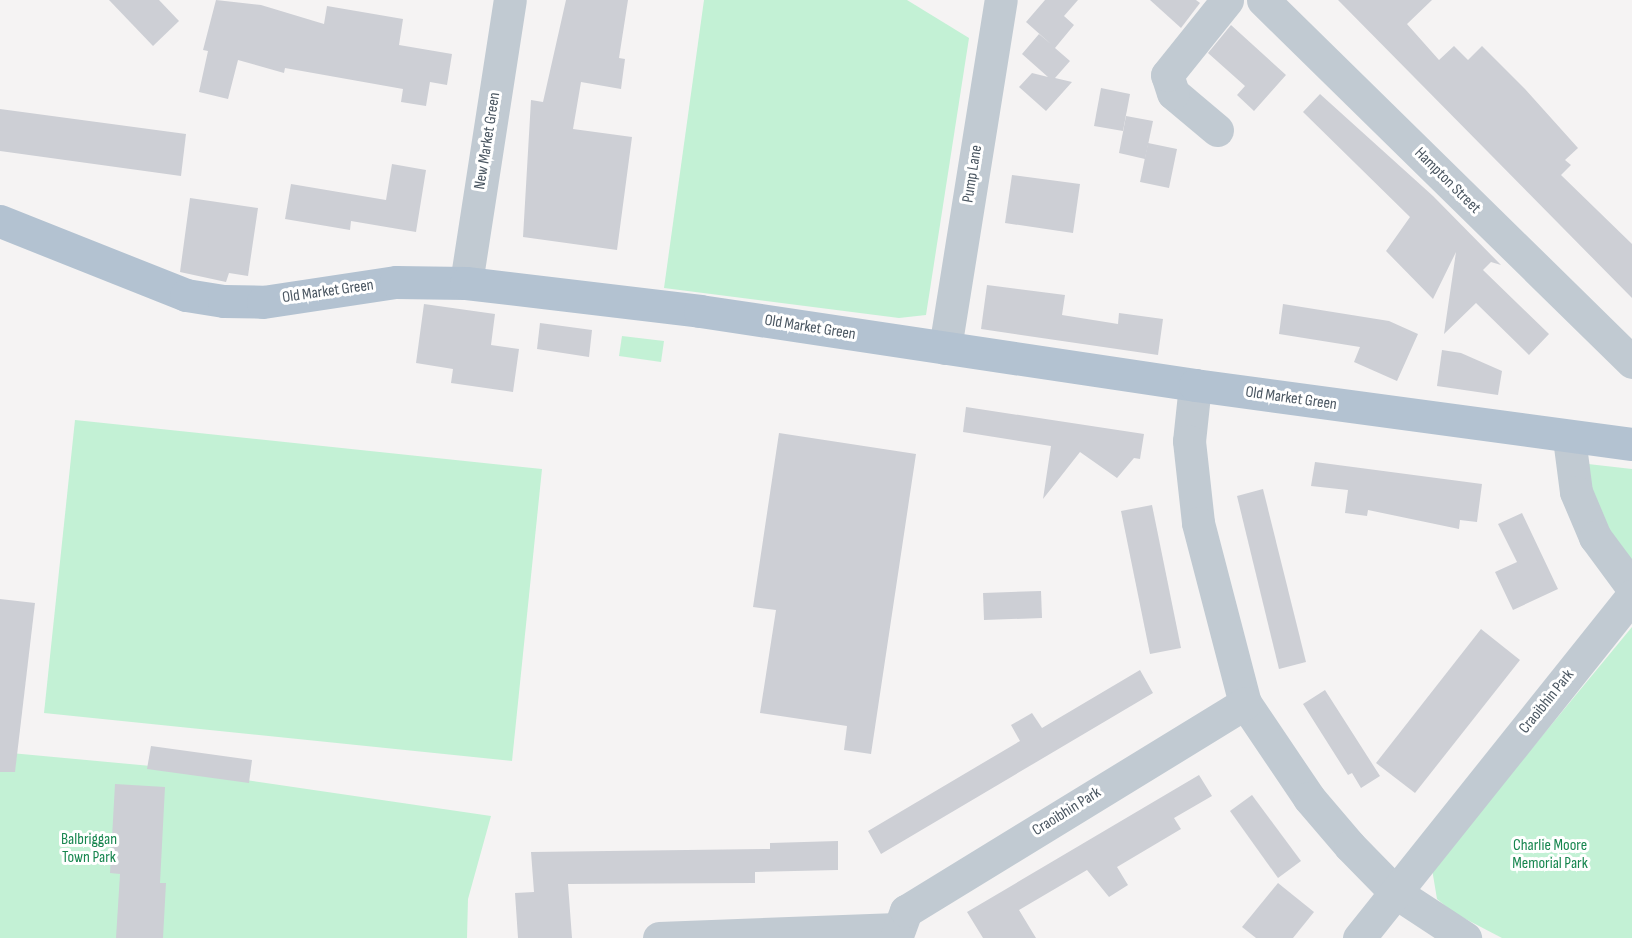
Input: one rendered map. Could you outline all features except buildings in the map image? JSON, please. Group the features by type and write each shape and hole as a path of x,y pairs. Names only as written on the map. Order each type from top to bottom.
{"main road":[{"name":"Old Market Green","path":"0,221 186,295 224,301 263,302 396,282 466,283 700,311 1195,385 1569,438 1632,444"}],"street":[{"name":"New Market Green","path":"466,283 510,0"},
{"name":"Pump Lane","path":"945,348 1001,0"},
{"path":"1216,130 1173,93 1167,75 1227,0"},
{"name":"Hampton Street","path":"1263,0 1632,362"},
{"path":"1195,385 1189,441 1198,523 1245,703 1328,822 1395,892 1465,938"},
{"path":"1569,438 1576,492 1595,537 1632,587"},
{"name":"Craoibhin Park","path":"1359,938 1632,596"},
{"name":"Craoibhin Park","path":"896,933 906,911 1245,703"},
{"path":"659,938 896,933"}],"green space":[{"path":"704,0 907,0 969,38 926,315 899,318 664,288"},
{"path":"622,336 664,341 661,362 619,356"},
{"path":"75,420 542,469 512,761 44,713"},
{"path":"1588,464 1632,469 1632,568 1595,511"},
{"name":"Charlie Moore Memorial Park","path":"1632,627 1632,938 1502,938 1454,913 1437,899 1432,869"},
{"name":"Balbriggan Town Park","path":"0,752 151,766 491,816 468,899 467,938 0,938"}]}
